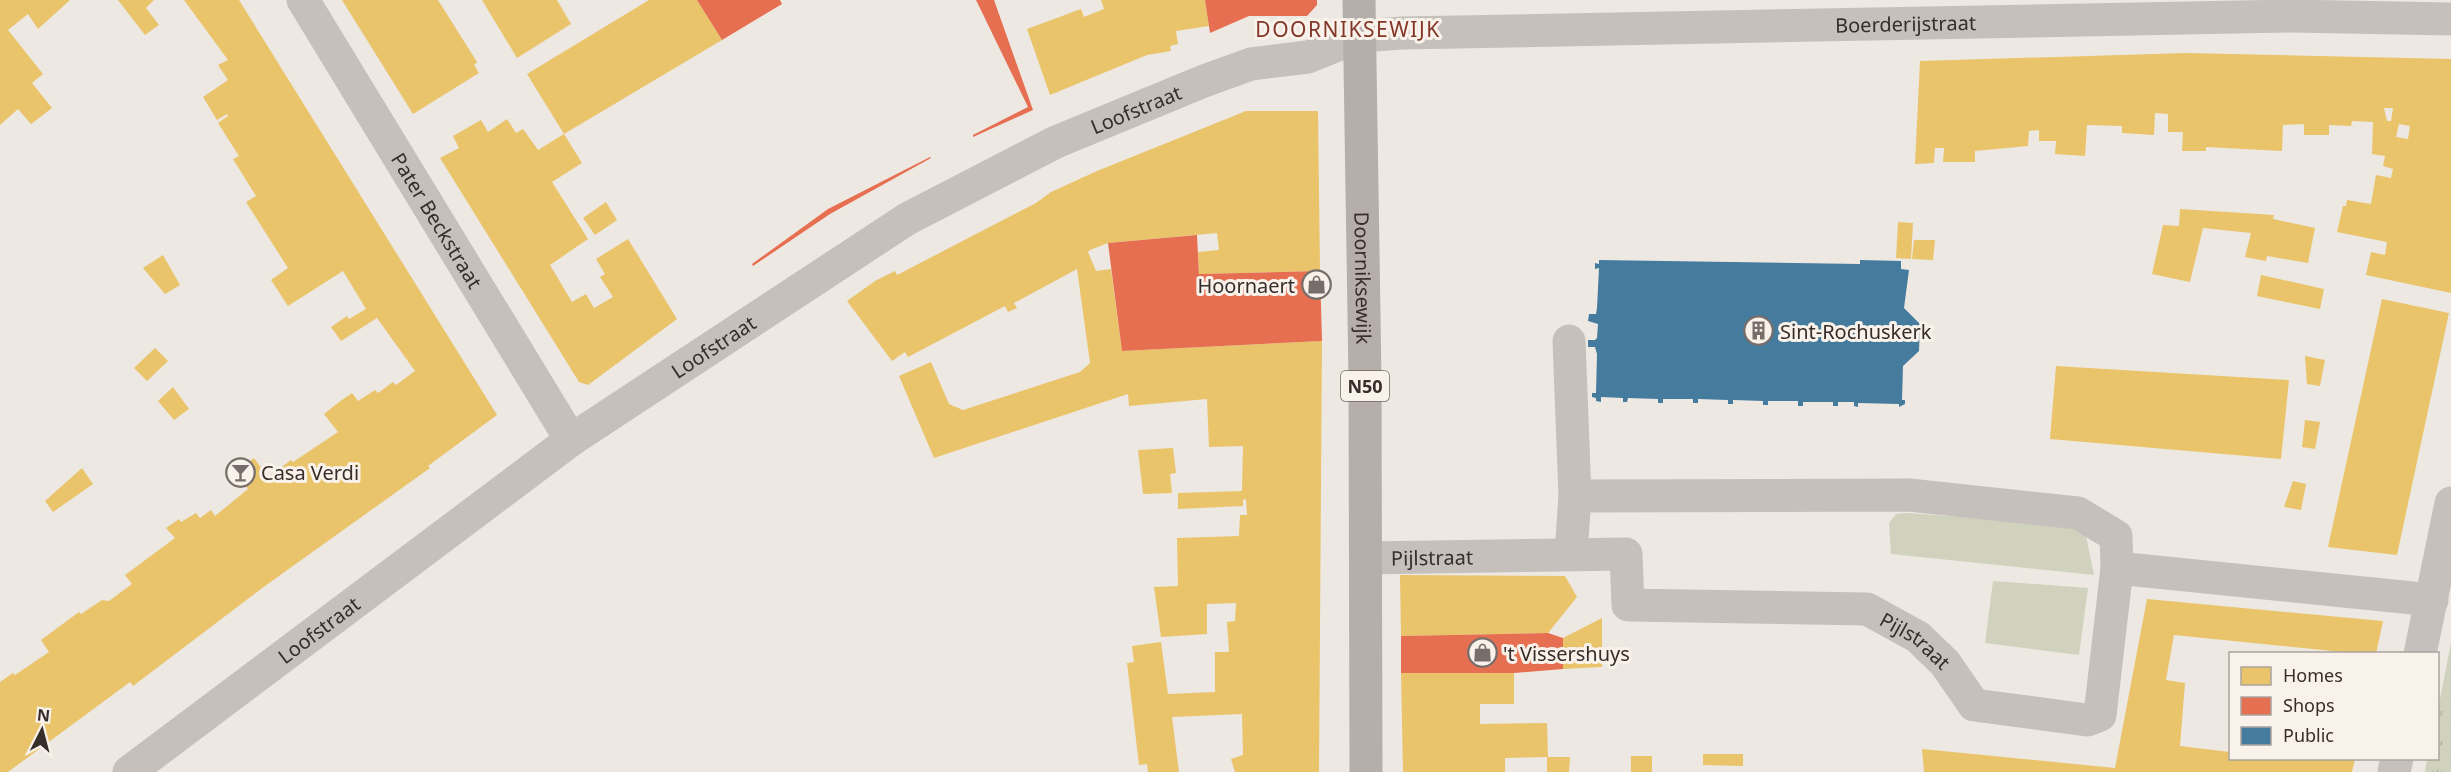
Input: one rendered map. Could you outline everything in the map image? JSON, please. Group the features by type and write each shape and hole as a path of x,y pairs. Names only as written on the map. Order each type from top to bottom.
{"main road":[{"name":"Doorniksewijk","path":"1359,0 1366,558 1366,772"}],"street":[{"name":"Pater Beckstraat","path":"303,0 571,440"},
{"name":"Boerderijstraat","path":"1359,36 1402,33 2290,16 2451,19"},
{"name":"Loofstraat","path":"129,772 571,440 907,219 1056,142 1204,81 1251,64 1308,57 1359,36"},
{"path":"1569,341 1575,496 1571,554"},
{"name":"Pijlstraat","path":"1366,558 1626,554 1628,605 1867,609 1918,637 1945,663 1974,705 2088,720 2100,715 2117,568 2116,536 2078,513 1909,495 1575,496"},
{"path":"2420,652 2451,503"},
{"path":"2117,568 2432,600"}],"green space":[{"path":"1896,514 2068,525 2086,536 2094,575 1891,554 1889,523"},
{"path":"1993,581 2088,588 2079,655 1985,643"},
{"path":"2451,643 2451,772 2425,772 2427,760 2439,760 2439,704"}],"building: Homes":[{"path":"0,0 70,0 38,29 28,14 8,30 43,74 32,83 52,108 31,124 18,109 0,125"},
{"path":"118,0 154,0 146,8 159,25 145,35"},
{"path":"184,0 239,0 497,415 428,466 430,468 265,586 133,686 130,682 8,772 0,772 0,682 13,673 15,675 49,652 41,640 79,612 81,614 102,600 109,601 132,584 125,575 175,538 166,528 179,519 181,522 196,513 200,518 211,510 215,516 248,489 235,472 254,458 268,477 291,460 293,462 338,432 324,414 339,402 352,393 358,401 375,390 378,393 393,382 396,385 415,371 377,318 341,341 331,327 347,316 349,319 366,309 343,271 288,306 271,280 288,268 246,202 256,196 233,159 239,156 218,123 228,116 227,114 217,120 203,97 228,80 218,65 228,60"},
{"path":"342,0 438,0 477,62 474,65 479,73 413,114"},
{"path":"482,0 557,0 571,24 517,58"},
{"path":"649,0 697,0 722,40 564,134 527,74"},
{"path":"1101,0 1205,0 1209,26 1176,31 1178,44 1170,46 1171,51 1147,55 1050,95 1027,29 1081,9 1084,17 1104,9"},
{"path":"2186,53 2451,59 2451,293 2366,275 2371,252 2385,255 2387,242 2337,232 2343,206 2346,206 2347,200 2371,204 2376,175 2391,178 2393,169 2383,166 2385,156 2372,154 2373,122 2352,121 2351,126 2329,125 2329,135 2304,135 2304,124 2283,125 2282,151 2206,147 2206,151 2182,151 2183,132 2168,132 2168,114 2155,113 2154,135 2122,133 2122,126 2087,125 2085,156 2055,154 2056,141 2039,141 2039,130 2029,131 2028,146 1975,151 1975,162 1943,162 1944,148 1935,148 1934,163 1915,164 1920,61","holes":["2384,108 2393,108 2391,121 2387,121","2399,124 2410,126 2408,139 2396,137"]},
{"path":"1246,111 1318,111 1320,271 1199,274 1198,252 1219,250 1217,233 1108,243 1088,252 1096,271 1111,269 1122,351 1322,341 1319,772 1235,772 1231,759 1243,755 1242,714 1172,717 1179,772 1148,772 1147,764 1139,765 1127,663 1134,662 1132,646 1161,642 1168,694 1215,692 1215,652 1229,652 1227,622 1235,621 1236,603 1207,604 1207,634 1161,637 1154,587 1178,586 1177,538 1239,536 1240,515 1247,515 1246,499 1243,500 1243,506 1178,509 1178,493 1242,491 1243,446 1209,447 1207,399 1129,406 1128,394 934,458 899,376 931,362 949,404 963,410 1080,372 1090,363 1077,269 1014,303 1017,308 1008,312 1005,306 908,357 905,352 892,361 847,301 875,281 895,271 897,275 1036,203 1051,192"},
{"path":"507,119 516,133 523,129 538,150 564,134 582,163 552,182 588,239 550,265 572,302 586,294 594,308 613,297 600,277 605,274 596,259 628,239 677,319 588,385 579,382 440,158 459,148 453,136 481,120 488,132"},
{"path":"606,202 617,220 595,235 583,218"},
{"path":"2180,209 2274,215 2273,219 2315,228 2308,263 2267,256 2266,261 2245,257 2251,233 2203,228 2190,282 2152,274 2163,225 2179,226"},
{"path":"1898,222 1913,223 1911,259 1896,258"},
{"path":"1914,240 1935,240 1933,260 1912,259"},
{"path":"163,255 180,285 165,294 143,268"},
{"path":"2261,275 2324,289 2320,309 2257,296"},
{"path":"2382,299 2449,313 2397,555 2328,547"},
{"path":"155,348 168,361 147,381 134,368"},
{"path":"2305,356 2325,360 2320,386 2307,384"},
{"path":"2056,366 2289,380 2281,459 2050,439"},
{"path":"173,387 189,409 174,420 158,401"},
{"path":"2305,420 2320,422 2315,449 2302,447"},
{"path":"1173,448 1176,473 1170,474 1172,493 1143,494 1138,450"},
{"path":"82,468 93,484 53,512 45,501"},
{"path":"2293,481 2306,484 2301,510 2284,507"},
{"path":"1400,575 1565,576 1577,597 1548,633 1401,636"},
{"path":"2147,599 2383,621 2376,652 2342,652 2174,635 2166,680 2185,683 2180,746 2229,752 2229,760 2355,760 2352,772 1924,772 1922,749 2115,768"},
{"path":"1602,618 1602,667 1563,669 1563,638"},
{"path":"1401,673 1514,673 1514,704 1480,704 1480,724 1547,723 1548,757 1505,758 1505,772 1403,772"},
{"path":"1703,754 1743,754 1743,766 1703,765"},
{"path":"1631,756 1652,756 1652,772 1631,772"},
{"path":"1547,757 1570,757 1569,772 1547,772"}],"building: Shops":[{"path":"697,0 780,0 782,4 722,40"},
{"path":"976,0 994,0 1033,110 973,137 1028,107"},
{"path":"1205,0 1317,0 1317,5 1307,16 1249,16 1210,33"},
{"path":"930,157 830,214 753,266 752,264 828,209"},
{"path":"1197,235 1199,274 1320,271 1322,341 1122,351 1108,243"},
{"name":"'t Vissershuys","path":"1548,633 1563,638 1563,669 1514,673 1401,673 1401,636"}],"building: Public":[{"name":"Sint-Rochuskerk","path":"1599,260 1860,264 1860,260 1901,261 1901,269 1909,270 1904,308 1920,324 1919,351 1903,366 1902,400 1905,400 1905,404 1899,407 1899,404 1858,403 1858,407 1854,406 1854,402 1838,402 1838,406 1833,406 1833,402 1803,402 1803,406 1798,406 1798,401 1768,401 1768,405 1763,405 1763,401 1733,400 1733,404 1728,404 1728,400 1698,399 1698,403 1693,403 1693,399 1663,399 1663,403 1658,403 1658,399 1628,398 1627,402 1623,402 1623,398 1601,397 1601,402 1596,401 1592,393 1596,393 1597,354 1595,347 1588,347 1588,340 1597,338 1598,324 1588,321 1589,314 1596,314 1599,268 1595,269 1595,263 1599,264"}],"place":[{"name":"Hoornaert","path":"1316,285"},
{"name":"Sint-Rochuskerk","path":"1759,331"},
{"name":"Casa Verdi","path":"240,472"},
{"name":"'t Vissershuys","path":"1482,653"}],"district":[{"name":"DOORNIKSEWIJK","path":"1348,29"}]}
